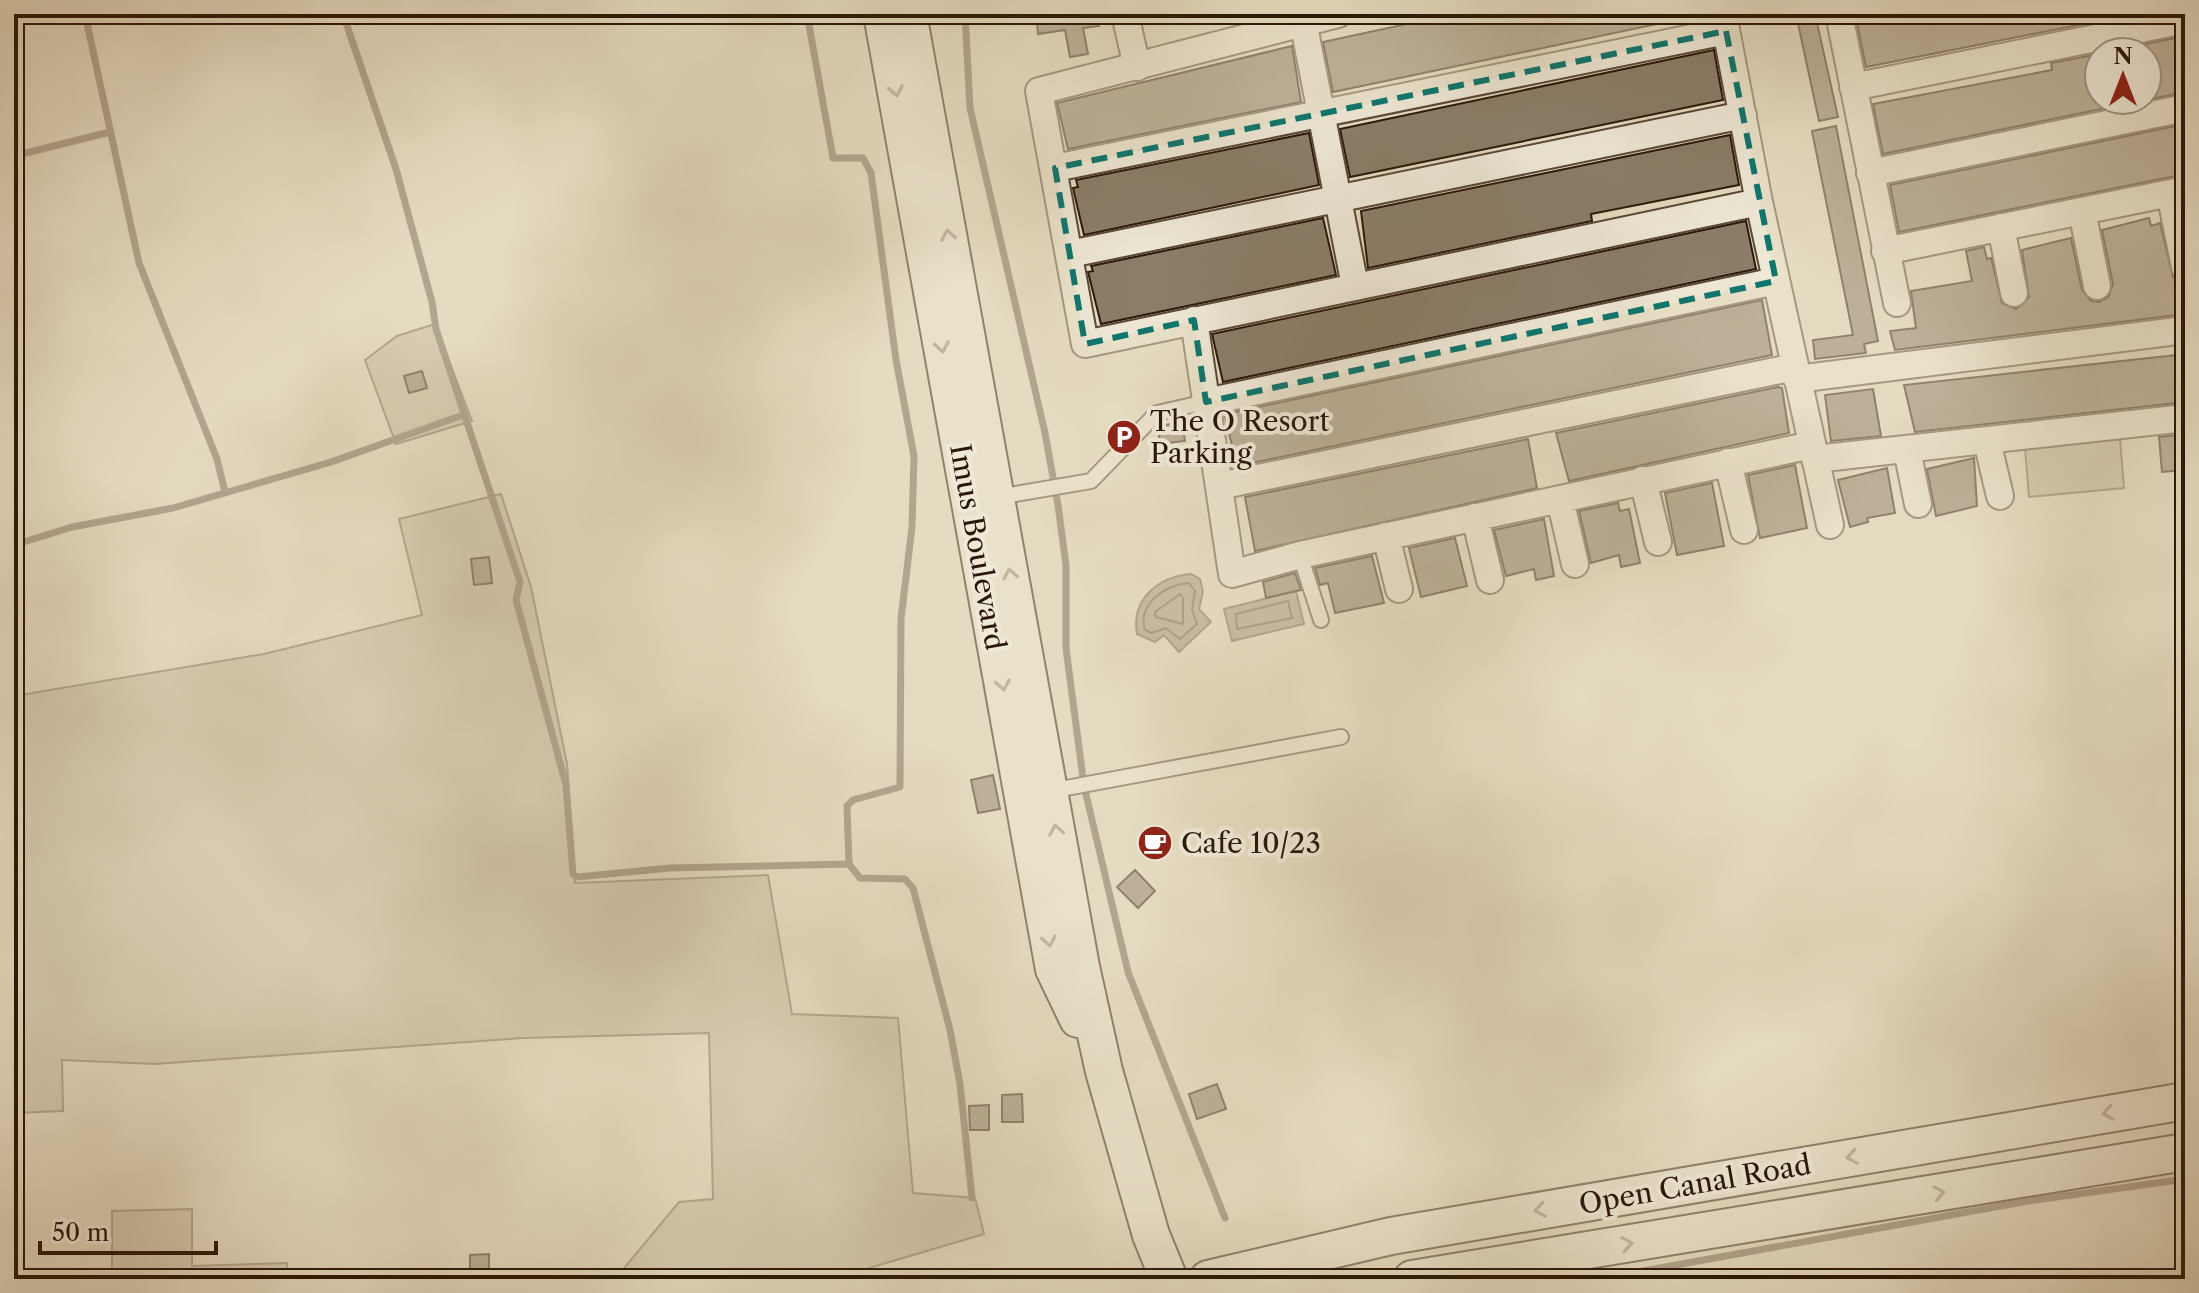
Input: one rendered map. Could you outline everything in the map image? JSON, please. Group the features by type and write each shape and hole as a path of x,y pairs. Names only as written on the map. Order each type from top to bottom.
{"main road":[{"name":"Imus Boulevard","path":"882,14 983,500 1048,792 1054,969 1104,1071 1151,1235 1169,1279"},
{"name":"Imus Boulevard","path":"908,14 983,500"},
{"name":"Open Canal Road","path":"1208,1279 1391,1236 2185,1101"},
{"name":"Open Canal Road","path":"1412,1279 2185,1152"}],"street":[{"path":"1125,14 1137,67"},
{"path":"1338,14 1039,91 1085,344 1759,202"},
{"path":"1839,14 1897,303"},
{"path":"1853,87 2185,20"},
{"path":"1303,21 1355,286"},
{"path":"1055,168 1725,22 1759,202 1830,525"},
{"path":"1870,173 2185,108"},
{"path":"1070,254 1743,115"},
{"path":"1885,251 2177,191 2185,267"},
{"path":"2082,211 2097,286"},
{"path":"2001,227 2014,293"},
{"path":"1206,402 1776,281"},
{"path":"1194,320 1232,574 1300,555 1728,462 1814,452 1907,450 2185,418"},
{"path":"1219,486 1796,373 2185,330"},
{"path":"1987,441 2000,496"},
{"path":"1907,450 1918,504"},
{"path":"1728,462 1744,530"},
{"path":"1643,480 1658,542"},
{"path":"1560,499 1575,564"},
{"path":"1475,517 1490,580"},
{"path":"1386,536 1399,589"}],"lane":[{"path":"983,500 1091,481 1157,413 1206,402"},
{"path":"1300,555 1321,620"},
{"path":"1048,792 1341,737"}],"highlighted area":[{"path":"1726,31 1776,281 1206,402 1194,320 1085,344 1055,168"}],"shaded area":[{"path":"435,324 472,421 396,444 365,360 397,336"},
{"path":"2120,439 2124,488 2029,497 2025,448"},
{"path":"501,494 531,587 567,764 575,883 768,875 792,1014 898,1018 913,1193 975,1198 984,1234 832,1279 545,1279 621,1272 679,1202 713,1199 709,1033 523,1038 155,1064 62,1060 63,1111 14,1113 14,696 264,654 422,615 399,519"},
{"path":"192,1209 192,1266 287,1263 288,1279 60,1279 60,1271 112,1271 112,1211"}],"water":[{"path":"1191,574 1200,579 1203,592 1199,609 1211,622 1179,652 1164,635 1155,642 1137,634 1138,610 1149,592 1168,580"},
{"path":"1296,591 1304,624 1232,641 1224,609"}],"building":[{"path":"1036,14 1098,14 1099,26 1083,28 1088,54 1070,57 1065,30 1038,34"},
{"path":"1453,14 1661,14 1662,23 1333,92 1323,42"},
{"path":"1796,14 1815,14 1838,117 1819,121"},
{"path":"1881,14 2134,14 1866,67 1856,18"},
{"path":"2185,36 2185,92 2163,97 2163,41"},
{"path":"1292,46 1301,102 1068,149 1057,103"},
{"path":"1714,50 1723,100 1350,177 1340,129"},
{"path":"2083,57 2083,113 1883,154 1873,104 2052,70 2051,63"},
{"path":"2185,124 2185,174 1899,232 1890,185"},
{"path":"1836,126 1878,341 1864,344 1866,353 1815,359 1813,340 1853,335 1812,131"},
{"path":"1309,133 1319,185 1084,235 1073,188 1078,187 1076,180"},
{"path":"1730,135 1739,185 1591,214 1592,221 1368,268 1361,211"},
{"path":"1323,218 1336,275 1101,324 1088,272 1093,271 1091,266"},
{"path":"2149,218 2151,226 2160,223 2173,277 2185,283 2185,314 1895,350 1890,331 1916,328 1911,291 1972,281 1966,251 1984,247 1987,259 1991,258 2002,303 2016,309 2029,297 2022,250 2071,238 2082,290 2091,301 2099,302 2108,297 2113,284 2102,230"},
{"path":"1746,221 1756,269 1223,382 1212,334"},
{"path":"1762,300 1772,355 1237,466 1225,417 1230,413"},
{"path":"2185,354 2185,402 1915,432 1904,385"},
{"path":"422,371 427,388 409,393 404,376"},
{"path":"1782,388 1789,433 1569,481 1556,433"},
{"path":"1873,389 1881,436 1831,441 1825,395"},
{"path":"1182,421 1185,441 1160,444 1158,427"},
{"path":"2185,434 2185,470 2162,472 2159,437"},
{"path":"1528,439 1537,488 1255,551 1245,497"},
{"path":"1974,458 1977,506 1936,516 1927,469"},
{"path":"1795,465 1807,528 1760,538 1748,475"},
{"path":"1887,468 1895,513 1867,518 1868,522 1850,527 1838,480"},
{"path":"1712,483 1724,546 1677,555 1665,493"},
{"path":"1618,503 1620,511 1629,509 1640,563 1621,567 1619,555 1591,563 1579,511"},
{"path":"1544,519 1554,576 1536,580 1534,569 1506,576 1494,530"},
{"path":"1455,538 1467,586 1421,597 1409,548"},
{"path":"1372,556 1384,603 1335,613 1328,583 1320,585 1315,568"},
{"path":"489,557 492,583 474,585 471,559"},
{"path":"1295,573 1301,590 1266,598 1263,582"},
{"path":"993,775 1000,809 978,813 971,780"},
{"path":"1135,870 1155,891 1138,908 1117,887"},
{"path":"1217,1084 1226,1109 1197,1119 1189,1094"},
{"path":"1022,1094 1023,1122 1002,1122 1002,1095"},
{"path":"989,1105 989,1130 970,1130 969,1106"},
{"path":"489,1254 489,1279 470,1279 470,1255"}],"waterway":[{"path":"85,14 139,263 217,459 225,492"},
{"path":"343,14 396,169 432,302 436,329 520,582 516,600 566,785 573,874 577,877 670,868 849,864"},
{"path":"807,14 833,158 863,158 871,173 896,360 914,456 912,527 901,619 900,787 853,800 847,806 849,864 860,878 905,879 913,888 950,1030 960,1084 972,1198"},
{"path":"965,14 970,108 1045,433 1058,505 1066,565 1066,648 1084,786 1128,972 1225,1218"},
{"path":"14,156 110,132"},
{"path":"14,545 72,527 173,508 331,462 463,415"},
{"path":"1599,1279 2028,1201 2185,1179"}],"place":[{"name":"The O Resort Parking","path":"1124,437"},
{"name":"Cafe 10/23","path":"1155,843"}]}
